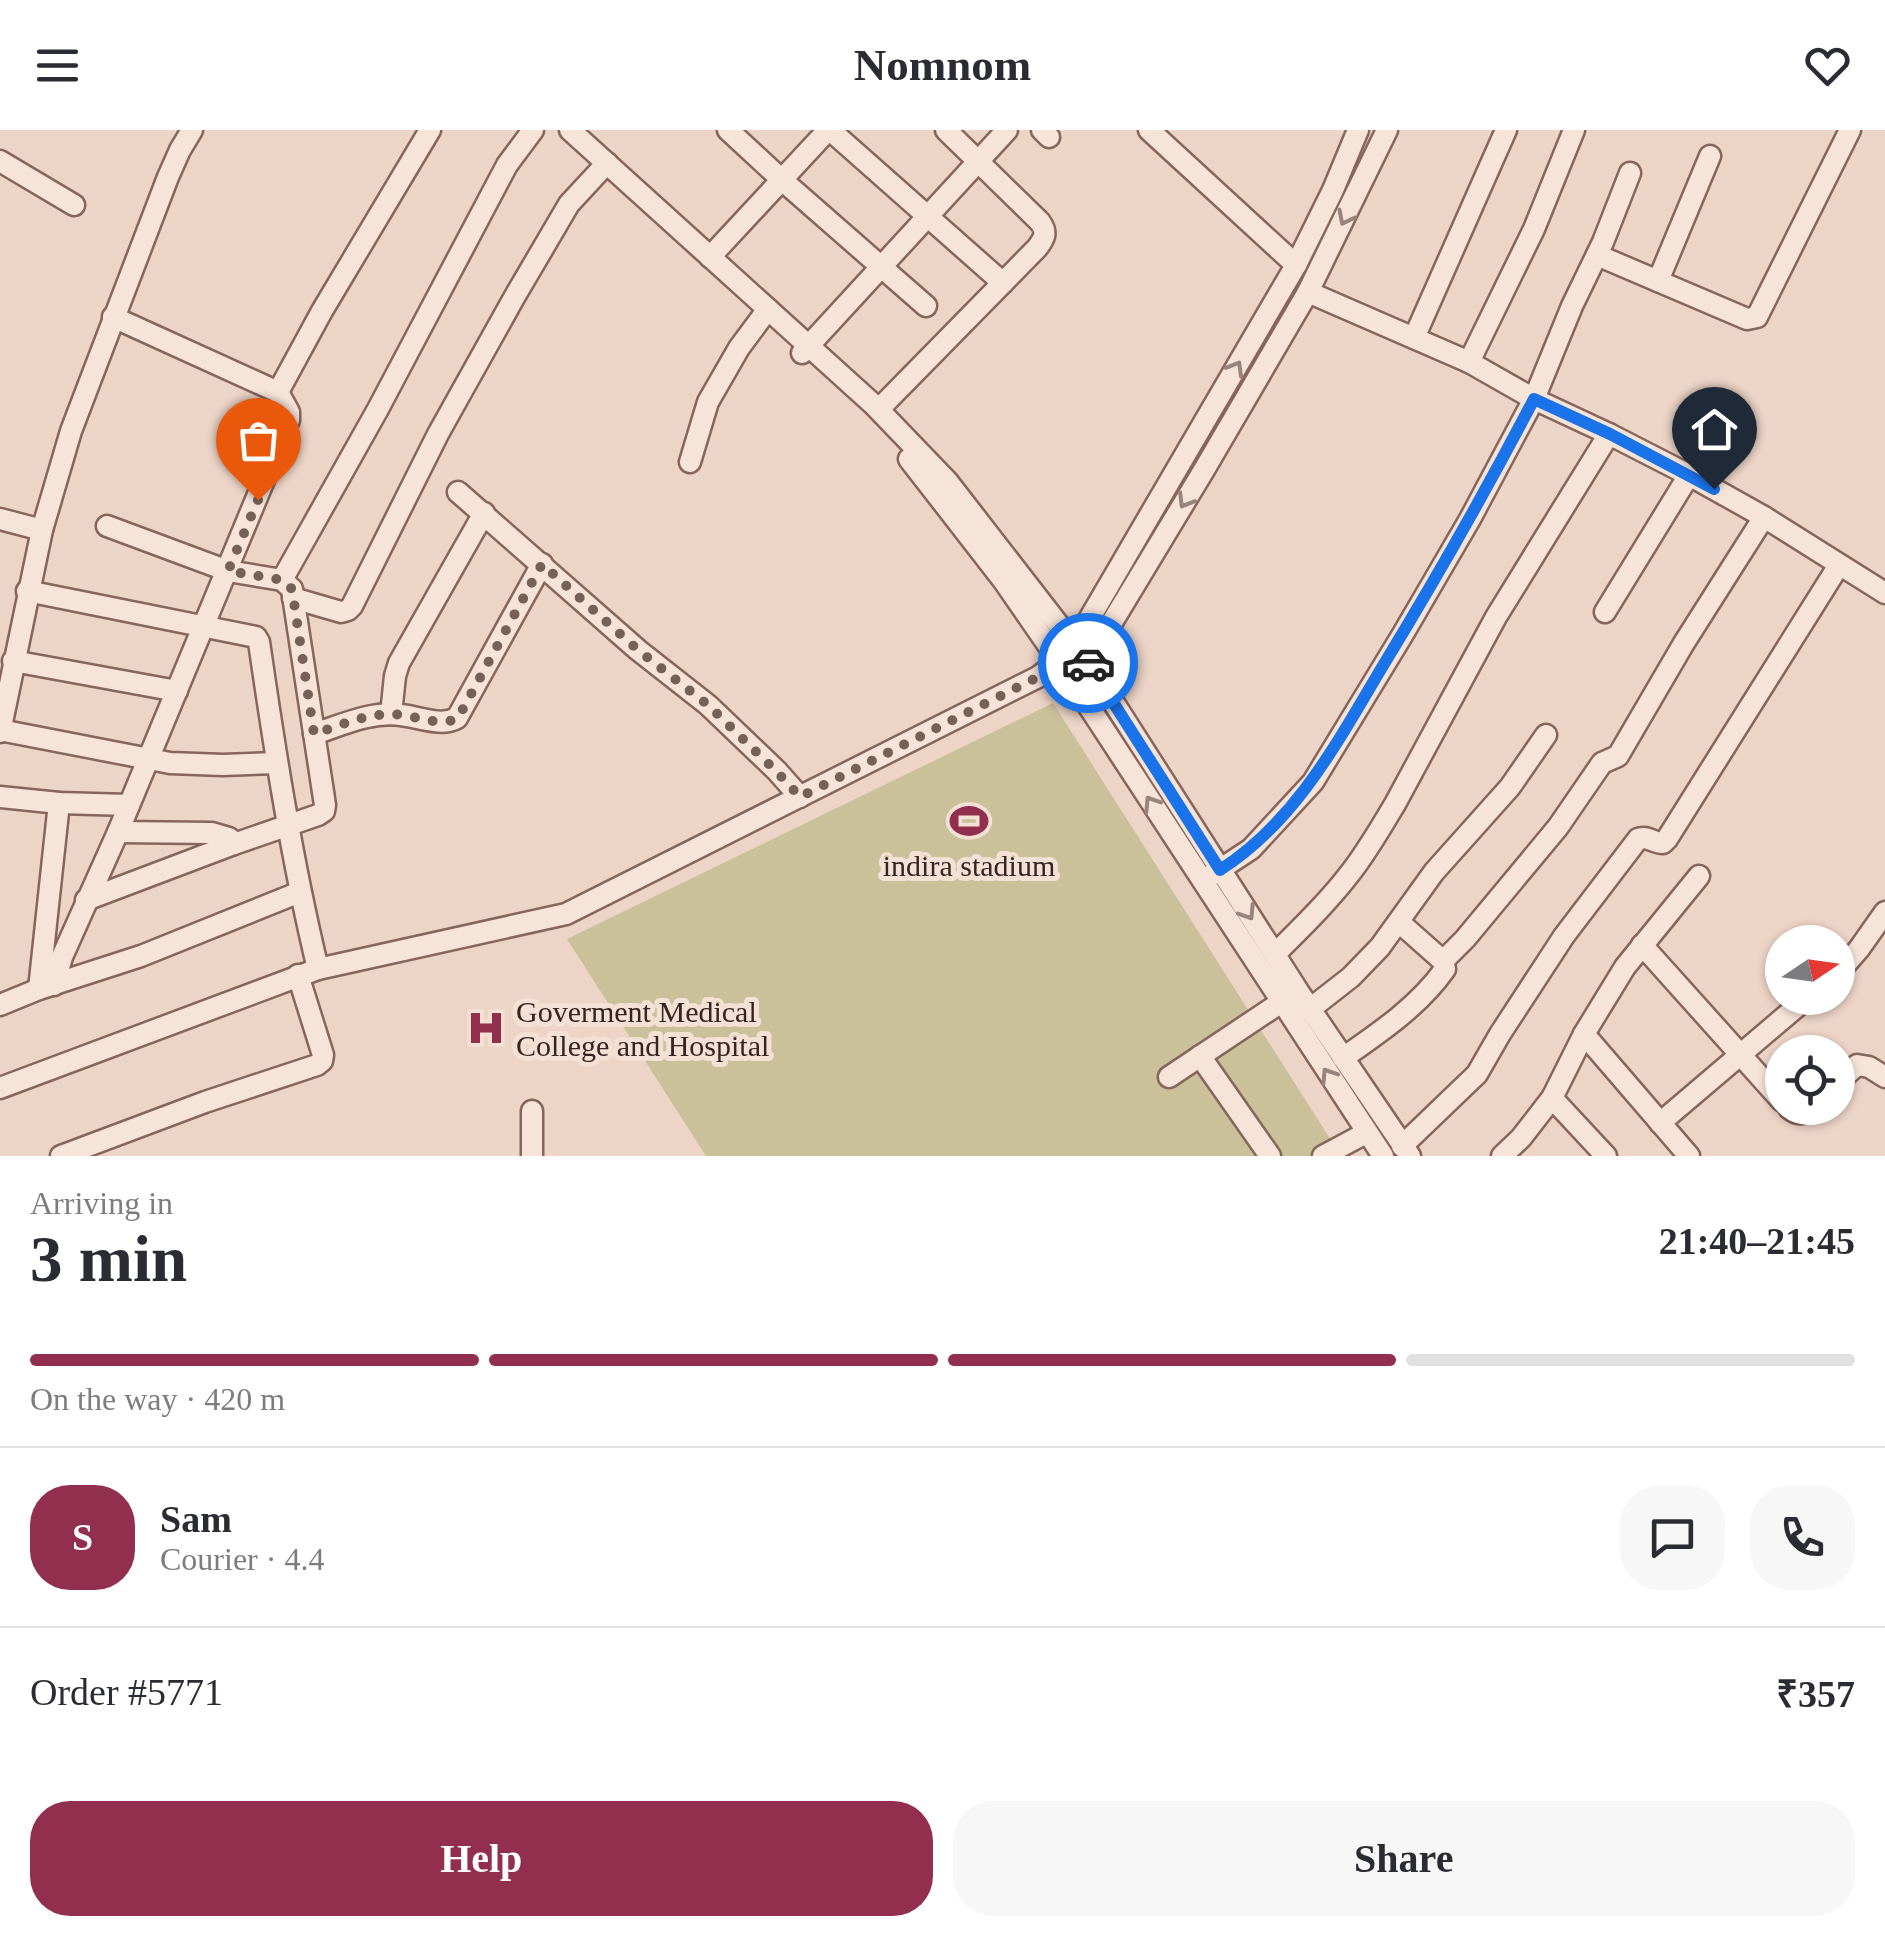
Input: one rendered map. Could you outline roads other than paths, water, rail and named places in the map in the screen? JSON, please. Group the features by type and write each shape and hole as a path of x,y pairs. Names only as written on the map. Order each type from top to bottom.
{"street":[{"path":"192,130 168,177 70,431 42,530 0,731 148,760 223,766 277,763"},
{"path":"278,392 430,130"},
{"path":"86,900 324,811 288,589 378,409 508,165 534,130"},
{"path":"553,130 710,257 765,314"},
{"path":"570,130 603,168 805,350 879,410 948,482 1088,664 1275,954 1366,1133 1383,1156"},
{"path":"728,130 926,306"},
{"path":"710,257 829,130 1003,283"},
{"path":"879,410 1037,248 1046,231 946,130"},
{"path":"805,350 1008,130"},
{"path":"1149,130 1296,265"},
{"path":"0,1088 308,972 566,914 1038,677 1074,645 1296,265 1358,130"},
{"path":"1073,682 1088,664 1308,292 1387,130"},
{"path":"1414,338 1506,130"},
{"path":"1469,362 1534,229 1574,130"},
{"path":"1597,255 1747,319 1757,318 1850,130"},
{"path":"1658,281 1710,156"},
{"path":"0,161 74,205"},
{"path":"107,526 288,589 341,612 348,610 480,358 569,204 603,168"},
{"path":"1202,882 1251,848 1312,782 1470,518 1534,399 1630,173"},
{"path":"1308,292 1469,362 1534,399 1689,475 1764,516 1885,593"},
{"path":"690,462 708,402 739,348 765,314"},
{"path":"47,987 118,832 228,571 287,428 289,412 278,392 113,317"},
{"path":"805,350 916,467 1003,580 1202,882 1342,1058 1406,1151 1477,1074 1564,936 1638,839 1663,843 1667,839 1839,565"},
{"path":"1275,954 1352,871 1378,833 1496,617 1610,434"},
{"path":"1605,612 1689,475"},
{"path":"458,492 638,650 708,705 800,797"},
{"path":"391,714 399,664 484,513"},
{"path":"1442,961 1558,827 1602,764 1618,756 1764,516"},
{"path":"0,519 42,530"},
{"path":"314,734 370,716 391,714 441,722 458,718 542,564"},
{"path":"28,592 256,637 300,892 308,972 322,1050 318,1065 61,1156"},
{"path":"13,661 177,692"},
{"path":"1170,1077 1200,1056 1366,963 1434,872 1510,787 1546,735"},
{"path":"0,797 129,805"},
{"path":"47,987 58,803"},
{"path":"118,832 212,833 234,844"},
{"path":"1502,1156 1552,1098 1604,999 1698,876"},
{"path":"0,1005 141,956 300,892"},
{"path":"1855,955 1885,912"},
{"path":"1342,1058 1386,1029 1445,969 1442,961 1399,922"},
{"path":"1642,945 1765,1082"},
{"path":"1660,1123 1787,1015"},
{"path":"1584,1034 1688,1156"},
{"path":"1200,1056 1270,1156"},
{"path":"1855,1068 1870,1068 1885,1077"},
{"path":"1552,1098 1606,1156"},
{"path":"532,1111 532,1156"},
{"path":"1323,1156 1366,1133"}],"place":[{"name":"indira stadium","path":"969,821"},
{"name":"Goverment Medical College and Hospital","path":"486,1028"}]}
